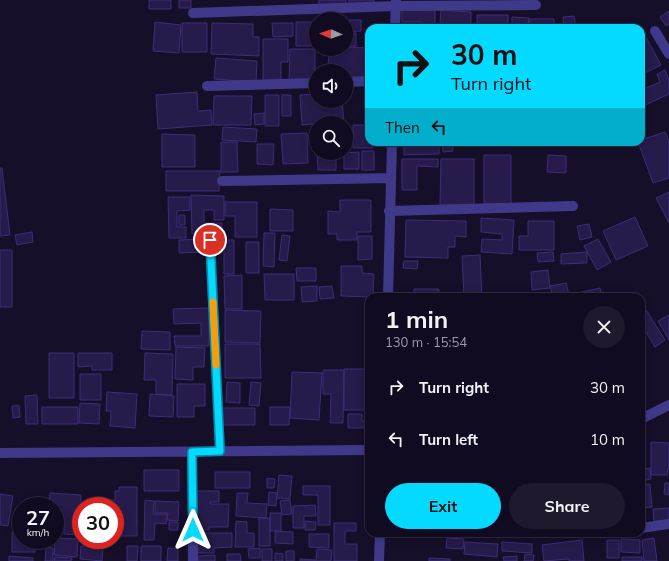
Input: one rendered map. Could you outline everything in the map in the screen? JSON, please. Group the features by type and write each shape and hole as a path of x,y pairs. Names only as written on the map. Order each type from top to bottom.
{"street":[{"path":"395,24 396,3"},
{"path":"193,13 396,3 536,5"},
{"path":"655,31 669,54"},
{"path":"353,82 365,81"},
{"path":"207,86 309,83"},
{"path":"388,293 389,211 392,178 392,146"},
{"path":"222,180 392,178"},
{"path":"389,211 573,206"},
{"path":"210,240 220,451"},
{"path":"645,417 669,405"},
{"path":"0,453 365,450"},
{"path":"192,452 193,561"},
{"path":"645,527 669,524"},
{"path":"379,561 380,537"}],"building":[{"path":"149,0 171,0 171,9 149,9"},
{"path":"179,0 191,0 191,8 179,8"},
{"path":"319,0 346,0 345,6 319,5"},
{"path":"349,0 374,0 374,5 349,5"},
{"path":"402,10 435,10 435,24 422,24 422,22 402,22"},
{"path":"441,10 471,12 471,24 440,23"},
{"path":"669,11 669,24 666,26 660,17"},
{"path":"477,15 508,15 508,24 477,24"},
{"path":"574,16 575,24 564,24 563,17"},
{"path":"512,17 529,18 528,24 512,24"},
{"path":"529,19 554,19 554,24 529,24"},
{"path":"353,20 361,20 361,31 353,32"},
{"path":"155,22 181,25 179,53 153,51"},
{"path":"296,22 309,22 309,46 296,46"},
{"path":"182,23 207,23 207,52 182,52"},
{"path":"212,23 253,24 253,37 259,37 259,56 211,54"},
{"path":"272,23 293,23 293,36 273,37"},
{"path":"353,33 356,33 356,46 353,46"},
{"path":"645,35 661,65 645,73"},
{"path":"263,39 288,39 288,62 281,62 281,81 263,81"},
{"path":"353,47 365,48 365,80 353,80 353,64 328,64 329,56 353,56"},
{"path":"290,49 309,49 309,56 315,56 315,64 309,64 309,81 289,81"},
{"path":"216,58 257,61 256,82 214,79"},
{"path":"665,70 669,80 669,94 645,105 645,88 660,82 657,74"},
{"path":"197,92 198,111 211,110 212,125 158,129 156,95"},
{"path":"309,94 309,108 343,108 343,116 309,116 309,124 302,125 300,95"},
{"path":"265,95 279,95 279,126 265,126"},
{"path":"282,95 291,95 291,116 282,116"},
{"path":"214,96 252,96 251,125 213,125"},
{"path":"264,113 264,124 255,125 254,114"},
{"path":"353,125 365,125 365,146 373,146 373,148 353,148"},
{"path":"223,127 257,129 256,142 222,140"},
{"path":"665,132 669,141 669,178 653,183 639,146 645,146 645,139"},
{"path":"307,133 308,163 283,164 281,134"},
{"path":"162,134 195,135 195,167 162,167"},
{"path":"221,142 237,142 238,172 221,172"},
{"path":"257,144 274,144 273,165 257,164"},
{"path":"404,146 439,146 439,154 404,155"},
{"path":"442,146 452,146 453,151 443,152"},
{"path":"362,151 374,151 374,170 362,170"},
{"path":"353,152 359,152 359,169 344,169 344,160 353,160"},
{"path":"484,155 511,155 511,204 484,204"},
{"path":"548,155 566,156 566,173 547,172"},
{"path":"402,159 438,159 438,167 417,166 417,190 402,190"},
{"path":"441,159 474,159 474,206 440,205"},
{"path":"317,160 336,160 336,170 318,170"},
{"path":"0,168 2,168 10,235 0,236"},
{"path":"166,171 220,171 219,191 166,191"},
{"path":"669,192 669,223 656,198"},
{"path":"191,195 224,196 224,220 214,220 214,210 204,210 204,223 222,223 222,234 192,234"},
{"path":"168,197 190,197 190,210 177,211 177,227 186,227 186,238 169,238"},
{"path":"340,200 371,200 371,232 357,232 357,240 337,240 337,234 328,234 328,211 340,212"},
{"path":"225,202 257,202 257,237 235,237 235,216 225,216"},
{"path":"270,209 293,210 293,231 270,231"},
{"path":"179,215 185,215 185,225 179,225"},
{"path":"635,217 648,246 616,260 603,231"},
{"path":"481,218 514,220 512,254 481,252 482,239 502,240 502,234 481,232"},
{"path":"406,220 466,221 466,237 455,236 455,247 448,247 448,258 405,257"},
{"path":"528,221 554,221 554,250 519,250 519,236 528,236"},
{"path":"589,224 592,237 580,240 577,226"},
{"path":"32,232 33,242 17,245 15,235"},
{"path":"264,233 275,233 274,267 263,266"},
{"path":"282,235 290,236 287,261 279,260"},
{"path":"358,236 372,236 372,259 358,260"},
{"path":"204,239 204,252 179,253 179,240"},
{"path":"598,239 611,262 597,270 584,246"},
{"path":"224,240 234,240 234,274 224,274"},
{"path":"246,242 259,242 259,273 246,273"},
{"path":"0,250 12,250 12,307 0,307"},
{"path":"553,252 554,261 538,262 537,253"},
{"path":"587,252 587,263 561,264 561,254"},
{"path":"480,255 482,293 464,293 462,256"},
{"path":"404,261 418,261 417,269 403,268"},
{"path":"341,266 362,266 362,273 374,274 373,293 365,293 365,297 341,296"},
{"path":"296,268 316,268 316,281 297,281"},
{"path":"548,270 550,288 532,290 531,272"},
{"path":"264,274 294,274 294,300 265,300"},
{"path":"242,275 242,309 225,309 224,276"},
{"path":"566,283 568,293 552,293 550,286"},
{"path":"317,286 317,301 302,302 301,287"},
{"path":"332,286 334,298 320,299 319,287"},
{"path":"600,288 601,293 578,293"},
{"path":"414,289 439,289 439,293 414,293"},
{"path":"209,308 209,346 175,346 174,336 201,336 201,323 174,324 173,309"},
{"path":"645,308 665,340 655,347 645,331"},
{"path":"225,310 261,311 260,343 225,342"},
{"path":"669,315 669,340 658,321"},
{"path":"142,331 170,332 170,350 141,349"},
{"path":"225,344 260,344 261,378 225,378"},
{"path":"176,347 205,348 204,367 193,367 193,380 175,379"},
{"path":"49,353 74,353 74,398 49,398"},
{"path":"78,353 112,353 112,370 92,370 92,366 78,367"},
{"path":"145,353 173,354 172,395 156,394 156,380 144,380"},
{"path":"344,369 365,369 365,410 344,410"},
{"path":"323,370 344,370 343,423 330,423 331,394 323,394"},
{"path":"292,372 322,373 319,420 290,418"},
{"path":"80,374 101,374 101,400 80,400"},
{"path":"227,382 240,383 240,403 226,402"},
{"path":"251,382 261,383 259,406 249,405"},
{"path":"177,384 205,384 205,406 194,406 194,417 177,417"},
{"path":"107,392 137,394 135,428 110,426 111,411 106,411"},
{"path":"150,394 174,396 173,417 149,416"},
{"path":"37,395 38,424 26,424 25,396"},
{"path":"80,403 100,404 99,424 79,423"},
{"path":"19,405 20,417 13,418 12,406"},
{"path":"42,407 78,407 78,424 42,424"},
{"path":"270,407 290,407 289,425 270,425"},
{"path":"220,408 255,408 255,425 220,425"},
{"path":"348,414 362,414 362,421 365,421 365,428 348,428"},
{"path":"651,442 669,443 669,469 667,475 651,475"},
{"path":"650,468 651,479 645,480 645,469"},
{"path":"144,470 179,470 179,491 144,491"},
{"path":"215,472 250,472 250,488 215,488"},
{"path":"279,475 292,476 290,499 277,498"},
{"path":"267,478 275,479 274,488 267,488"},
{"path":"665,483 669,483 669,495 664,494"},
{"path":"650,484 652,507 645,508 645,485"},
{"path":"303,486 330,486 330,525 318,525 318,495 303,495"},
{"path":"119,487 137,487 137,536 124,536 124,497 115,497 115,491 119,491"},
{"path":"197,491 219,491 219,502 210,502 210,504 229,504 228,527 209,527 209,530 196,530"},
{"path":"269,492 277,493 276,506 268,505"},
{"path":"50,493 81,495 81,497 72,497 72,535 64,534 64,497 50,497"},
{"path":"237,493 248,493 247,503 267,504 266,518 236,516"},
{"path":"0,494 13,496 8,526 0,525"},
{"path":"145,500 154,501 153,514 167,514 166,524 155,523 154,540 144,540"},
{"path":"290,500 292,514 282,515 280,501"},
{"path":"155,501 179,502 178,521 167,520 168,513 155,513"},
{"path":"315,505 316,516 304,516 304,528 293,528 293,506"},
{"path":"669,508 669,520 654,522 653,509"},
{"path":"270,513 281,513 281,531 270,531"},
{"path":"259,518 270,518 270,546 259,546"},
{"path":"236,521 247,522 247,533 254,533 254,547 235,547"},
{"path":"305,521 316,522 315,530 305,530"},
{"path":"169,522 178,522 178,530 169,530"},
{"path":"334,523 356,523 356,531 345,531 345,544 357,544 357,561 334,561"},
{"path":"275,531 293,532 293,544 275,543"},
{"path":"198,533 232,533 232,547 214,548 214,553 198,553"},
{"path":"309,534 329,534 329,548 309,547"},
{"path":"64,538 72,539 72,549 77,549 77,557 54,555 54,549 64,549"},
{"path":"447,538 464,539 463,549 446,548"},
{"path":"654,538 657,561 644,561 642,540"},
{"path":"621,539 640,540 640,553 621,552"},
{"path":"582,540 584,561 569,561 569,559 544,561 542,545"},
{"path":"607,540 619,540 619,558 607,558"},
{"path":"465,542 498,544 497,557 464,554"},
{"path":"502,542 532,544 532,553 502,551"},
{"path":"127,546 138,546 137,561 127,561"},
{"path":"141,546 161,546 161,561 141,561"},
{"path":"168,548 178,549 178,561 167,561"},
{"path":"260,548 260,558 249,558 248,549"},
{"path":"12,549 35,549 35,552 12,552"},
{"path":"46,549 53,549 53,561 45,561"},
{"path":"81,549 103,549 102,561 80,559"},
{"path":"262,549 272,549 272,561 262,561"},
{"path":"317,549 332,550 331,561 300,561 300,559 316,560"},
{"path":"286,551 294,551 294,561 286,561"},
{"path":"275,553 283,554 283,561 275,561"},
{"path":"227,554 240,554 241,561 227,561"},
{"path":"525,554 534,555 533,561 524,561"},
{"path":"215,555 215,561 198,561 198,556"},
{"path":"9,556 33,558 33,561 9,561"},
{"path":"517,556 517,561 504,561 503,557"},
{"path":"55,557 72,558 71,561 54,561"},
{"path":"622,557 642,557 642,561 622,561"},
{"path":"429,558 450,559 450,561 429,561"}],"slow traffic":[{"path":"213,302 216,365"}],"route":[{"path":"193,530 192,452 220,451 210,240"}]}
